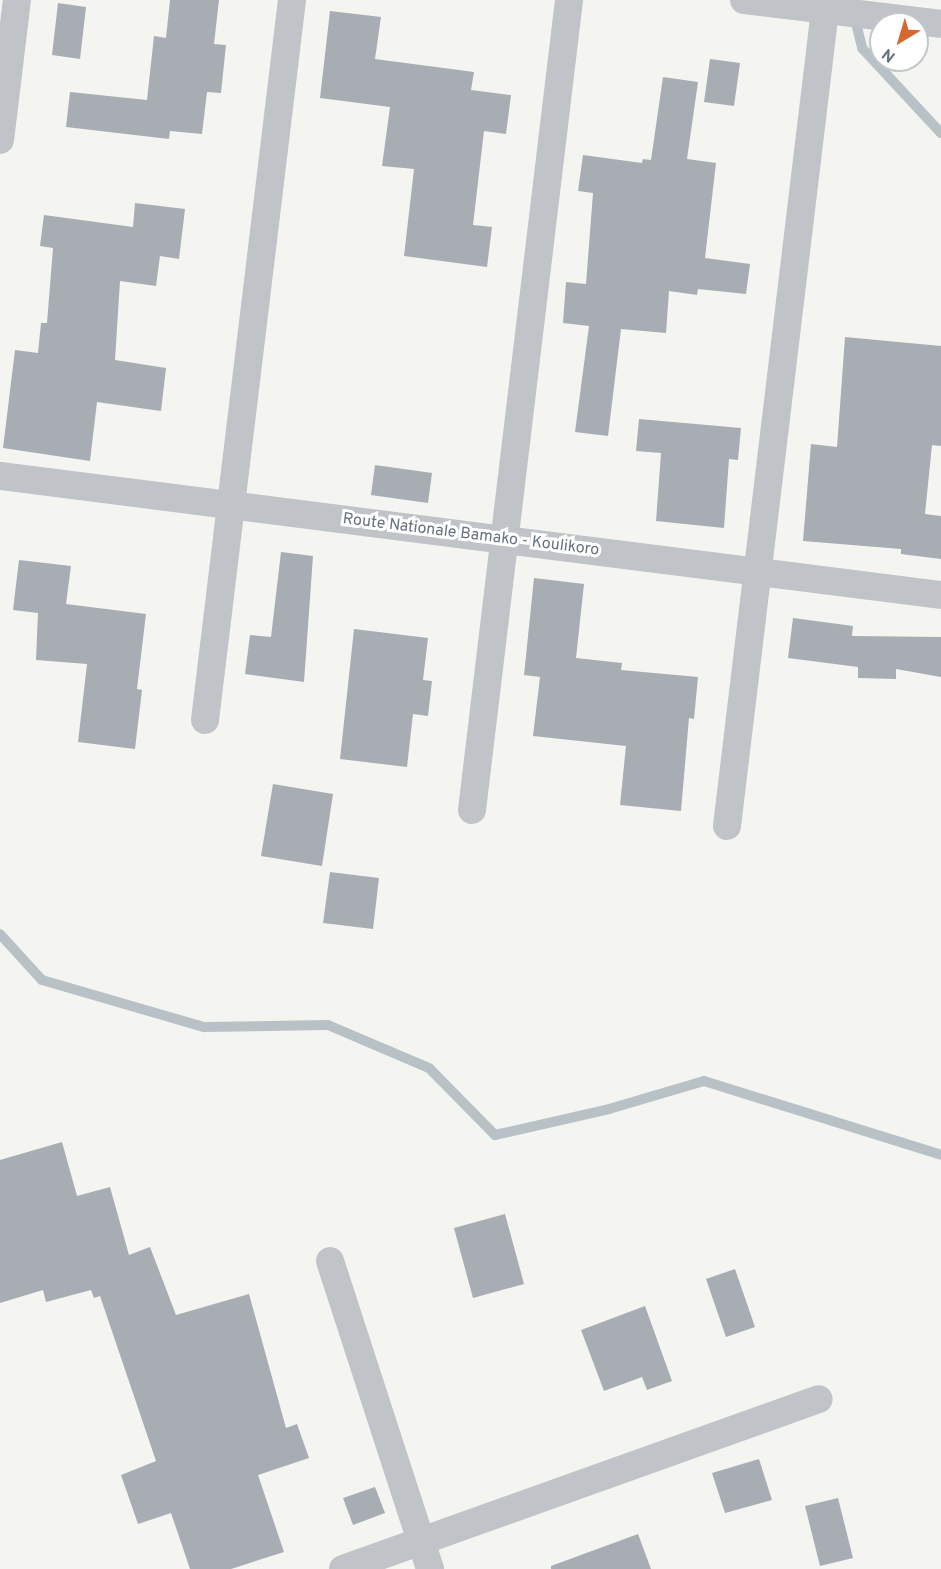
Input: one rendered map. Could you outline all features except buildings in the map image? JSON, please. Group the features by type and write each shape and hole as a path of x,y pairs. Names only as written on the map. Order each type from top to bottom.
{"street":[{"path":"0,140 17,0"},
{"path":"205,720 292,0"},
{"path":"472,810 569,0"},
{"path":"744,0 941,24"},
{"path":"727,826 825,10"},
{"name":"Route Nationale Bamako - Koulikoro","path":"0,476 941,595"},
{"path":"330,1261 430,1569"},
{"path":"343,1569 819,1400"}],"waterway":[{"path":"854,15 862,48 941,133"},
{"path":"0,934 42,980 204,1027 328,1025 429,1068 495,1135 609,1109 704,1081 941,1155"}]}
